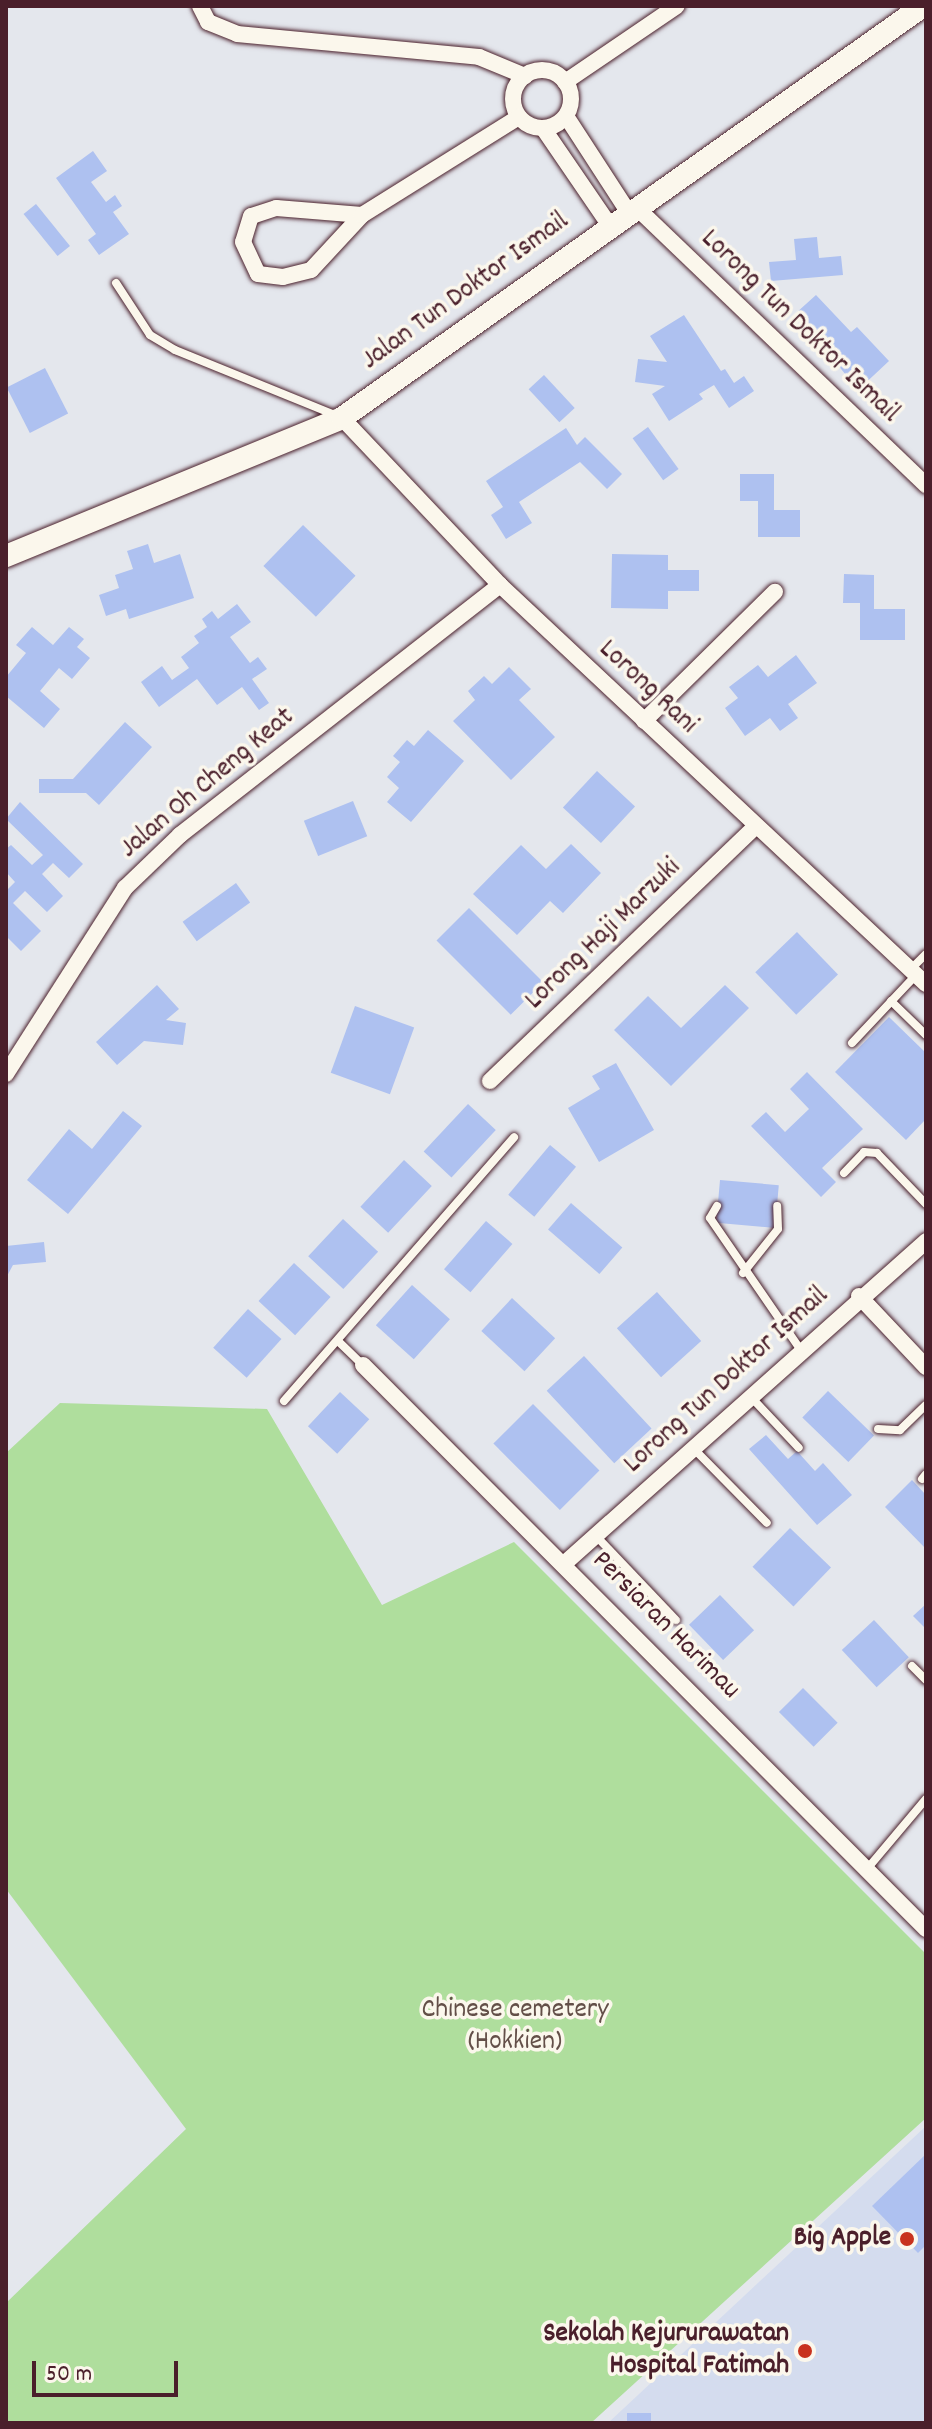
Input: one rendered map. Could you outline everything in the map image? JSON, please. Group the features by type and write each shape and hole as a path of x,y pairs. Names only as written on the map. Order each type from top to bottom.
{"street":[{"path":"200,6 208,22 237,34 479,57 525,76 542,71 565,82 571,99 566,116 543,128"},
{"path":"565,82 677,6"},
{"name":"Jalan Tun Doktor Ismail","path":"6,556 342,418 916,8"},
{"path":"525,76 513,100 519,117 543,128 610,226"},
{"name":"Lorong Tun Doktor Ismail","path":"566,116 632,210 926,485"},
{"path":"362,215 276,208 251,216 243,242 258,274 283,277 311,270 362,215 519,117"},
{"name":"Lorong Rani","path":"342,418 500,585 917,976"},
{"name":"Jalan Oh Cheng Keat","path":"6,1074 125,888 180,835 500,585"},
{"path":"644,721 775,592"},
{"name":"Lorong Haji Marzuki","path":"490,1081 755,827"},
{"name":"Lorong Tun Doktor Ismail","path":"565,1563 859,1296 926,1241"},
{"path":"859,1296 926,1367"},
{"name":"Persiaran Harimau","path":"363,1365 565,1563 926,1929"}],"lane":[{"path":"116,283 150,335 175,350 342,418"},
{"path":"852,1043 917,976 926,954"},
{"path":"891,1001 926,1035"},
{"path":"284,1401 514,1137"},
{"path":"844,1173 864,1152 877,1153 926,1204"},
{"path":"717,1206 710,1218 743,1273 800,1349"},
{"path":"743,1273 778,1229 777,1206"},
{"path":"338,1341 363,1365"},
{"path":"749,1396 799,1448"},
{"path":"878,1429 900,1430 926,1405"},
{"path":"693,1447 767,1523"},
{"path":"595,1536 676,1620"},
{"path":"912,1666 926,1680"},
{"path":"867,1869 926,1799"}],"shaded area":[{"name":"Sekolah Kejururawatan Hospital Fatimah","path":"926,2126 926,2423 608,2423 849,2198"}],"green space":[{"name":"Chinese cemetery (Hokkien)","path":"60,1403 267,1409 382,1605 514,1542 926,1954 926,2118 591,2423 6,2423 6,2303 186,2129 6,1889 6,1453"}],"building":[{"path":"93,151 107,171 91,182 106,202 115,195 122,206 113,212 129,234 99,255 88,240 96,234 56,178"},
{"path":"36,204 70,246 58,256 24,214"},
{"path":"817,237 819,258 841,256 843,275 771,281 769,262 796,260 794,239"},
{"path":"816,295 851,332 857,327 889,361 858,390 796,313"},
{"path":"684,315 721,371 725,369 734,383 744,376 754,391 729,408 714,385 699,394 703,399 669,421 652,394 665,386 635,382 638,359 667,362 650,336"},
{"path":"45,368 68,413 30,433 7,388"},
{"path":"544,375 575,408 559,422 529,389"},
{"path":"648,427 679,469 663,480 633,438"},
{"path":"566,428 577,445 585,437 622,474 607,489 580,462 519,502 532,523 506,539 491,515 503,507 486,481"},
{"path":"740,474 774,474 774,510 800,510 800,537 758,537 758,501 740,501"},
{"path":"303,525 356,576 316,617 263,566"},
{"path":"148,544 154,563 180,554 194,598 129,619 126,609 106,616 99,595 119,588 115,575 133,569 127,551"},
{"path":"612,554 668,555 668,570 699,570 699,591 668,591 668,609 611,608"},
{"path":"844,574 874,575 874,609 905,609 905,640 860,640 860,603 843,603"},
{"path":"237,604 251,622 230,637 250,663 258,657 267,669 252,679 269,703 259,710 242,687 217,705 197,679 159,707 141,682 162,666 172,680 189,668 181,657 199,643 194,636 207,627 202,619 212,611 218,619"},
{"path":"32,627 53,645 69,627 84,639 77,647 90,658 72,679 59,668 40,691 60,709 44,728 6,696 6,677 26,653 16,645"},
{"path":"796,655 817,683 788,704 798,718 780,731 770,718 745,736 725,708 738,698 729,687 758,665 768,677"},
{"path":"509,667 531,689 519,700 555,737 511,780 453,721 475,700 468,691 484,676 492,684"},
{"path":"125,722 152,747 99,805 86,793 39,793 39,779 73,779"},
{"path":"428,730 464,761 411,822 387,802 399,788 387,777 400,762 393,756 407,740 414,746"},
{"path":"597,771 635,806 601,843 563,808"},
{"path":"353,801 367,836 318,856 304,821"},
{"path":"20,802 83,864 69,878 53,863 42,874 63,896 47,912 25,891 13,903 41,931 21,951 6,936 6,891 15,882 6,872 6,849 11,845 32,865 43,855 6,819"},
{"path":"571,844 601,873 563,913 550,901 517,935 473,894 521,845 546,869"},
{"path":"236,883 250,902 197,941 183,922"},
{"path":"469,908 543,982 511,1015 436,941"},
{"path":"797,932 838,974 796,1015 755,972"},
{"path":"157,985 179,1009 166,1020 186,1023 183,1045 144,1041 117,1065 96,1042"},
{"path":"725,985 749,1008 671,1086 614,1030 648,996 681,1028"},
{"path":"355,1006 414,1028 390,1094 331,1073"},
{"path":"889,1017 926,1053 926,1119 906,1140 835,1072"},
{"path":"616,1063 654,1130 599,1162 568,1108 600,1089 592,1076"},
{"path":"807,1072 863,1129 822,1168 836,1182 821,1197 751,1126 766,1112 785,1132 809,1109 790,1089"},
{"path":"468,1104 496,1130 451,1177 424,1152"},
{"path":"123,1111 142,1126 68,1214 27,1180 69,1129 92,1149"},
{"path":"550,1145 576,1167 534,1217 508,1195"},
{"path":"404,1160 432,1186 388,1233 360,1207"},
{"path":"720,1180 779,1185 775,1228 716,1223"},
{"path":"571,1203 622,1248 599,1274 548,1229"},
{"path":"343,1219 378,1252 343,1289 308,1256"},
{"path":"486,1221 512,1244 470,1292 444,1269"},
{"path":"44,1242 46,1262 13,1265 6,1278 6,1246"},
{"path":"294,1263 331,1297 295,1335 259,1301"},
{"path":"412,1285 450,1319 414,1359 376,1325"},
{"path":"657,1292 701,1341 661,1377 617,1328"},
{"path":"512,1298 555,1338 524,1371 481,1331"},
{"path":"248,1309 281,1339 247,1378 213,1348"},
{"path":"584,1356 652,1428 614,1463 547,1391"},
{"path":"828,1391 874,1435 848,1462 802,1418"},
{"path":"340,1392 369,1419 337,1454 308,1426"},
{"path":"533,1404 599,1470 560,1510 493,1444"},
{"path":"766,1435 788,1459 797,1451 815,1471 823,1463 852,1495 817,1525 749,1449"},
{"path":"912,1480 926,1495 926,1549 885,1507"},
{"path":"790,1528 831,1568 793,1606 752,1567"},
{"path":"720,1595 754,1630 723,1660 689,1625"},
{"path":"926,1604 926,1629 913,1616"},
{"path":"874,1620 909,1657 877,1687 842,1650"},
{"path":"803,1688 838,1723 814,1747 779,1712"},
{"path":"926,2154 926,2245 918,2253 872,2206"},
{"path":"627,2413 651,2413 651,2423 627,2423"}],"place":[{"name":"Big Apple","path":"907,2239"},
{"name":"Sekolah Kejururawatan Hospital Fatimah","path":"805,2351"}]}
